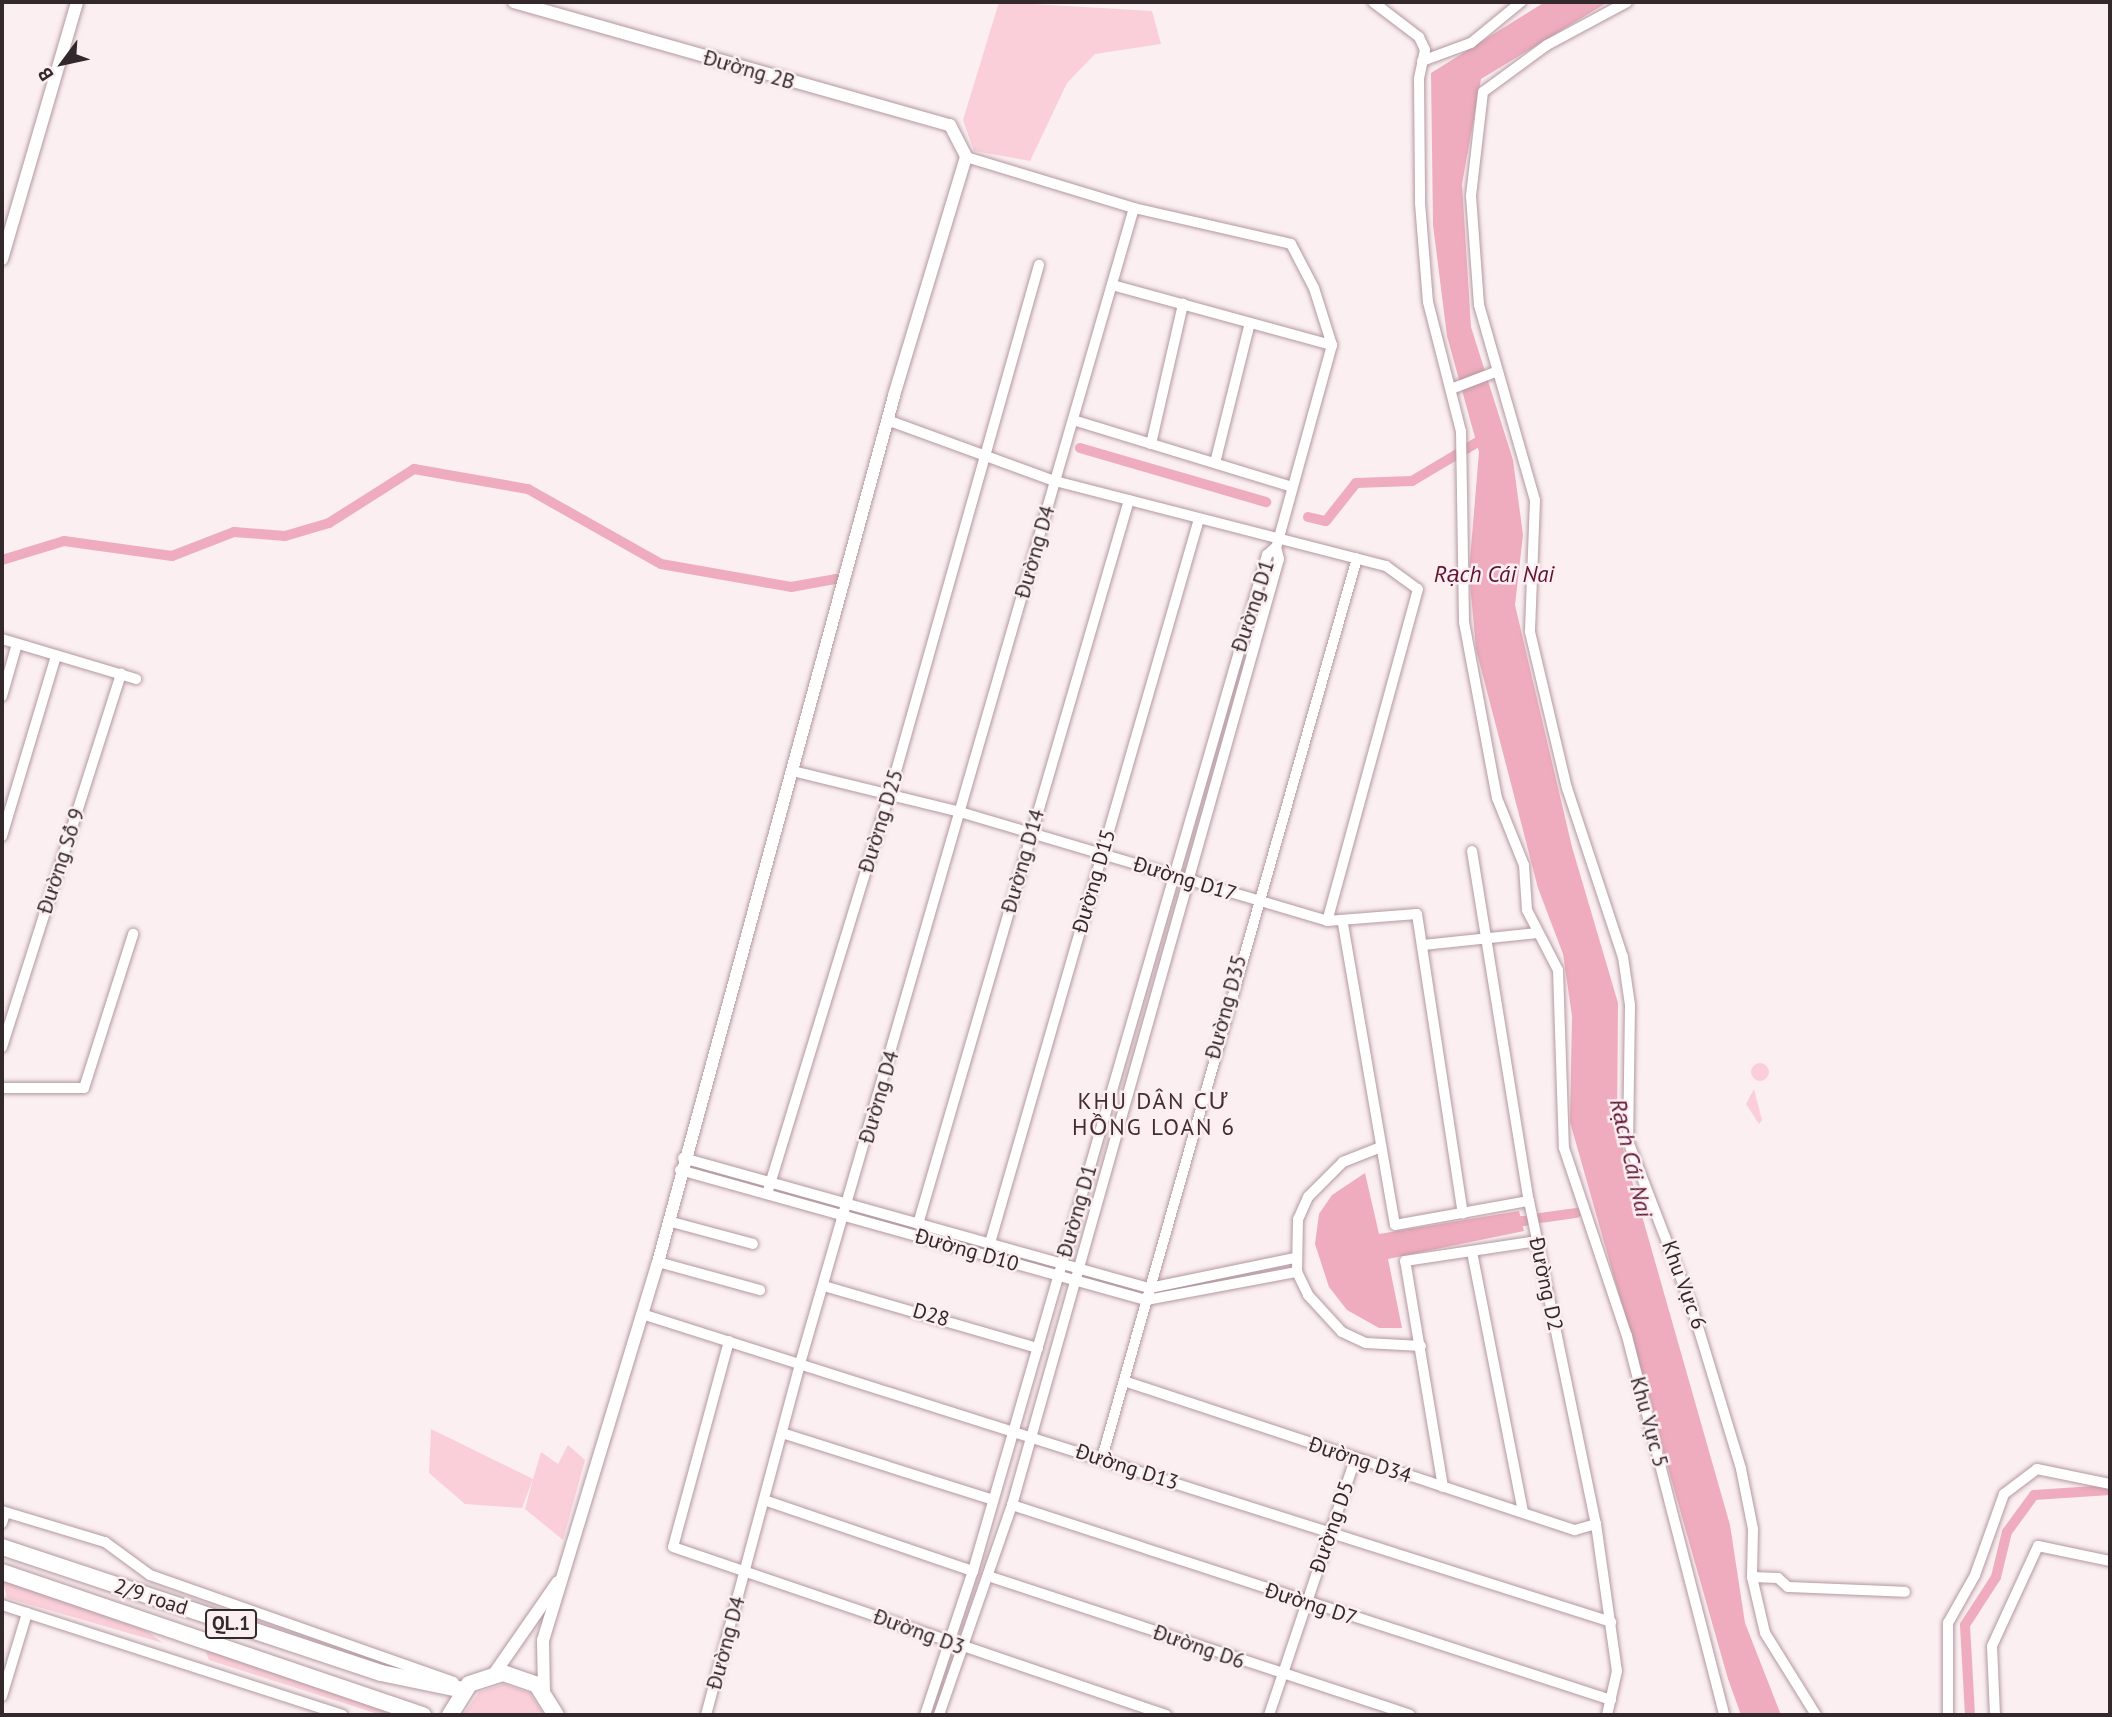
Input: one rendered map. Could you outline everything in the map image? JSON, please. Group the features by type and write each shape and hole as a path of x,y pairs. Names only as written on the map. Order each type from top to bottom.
{"highway":[{"name":"2/9 road","path":"2,1547 381,1673 466,1687"},
{"name":"2/9 road","path":"2,1572 423,1715"},
{"path":"450,1715 466,1687 494,1674 521,1676 544,1691 556,1715"}],"street":[{"path":"2,259 77,2"},
{"name":"Đường 2B","path":"514,2 950,125 966,157"},
{"path":"1373,2 1419,37 1422,61 1471,43 1521,2"},
{"name":"Khu Vực 6","path":"1627,2 1547,45 1483,92 1474,133 1472,236 1479,305 1494,372 1528,468 1536,526 1530,632 1549,700 1569,795 1623,957 1630,1005 1628,1141 1695,1317 1741,1469 1753,1529 1752,1577 1765,1633 1816,1715"},
{"name":"Khu Vực 5","path":"1422,61 1420,203 1428,302 1455,387 1461,431 1465,481 1464,622 1497,798 1519,845 1527,909 1536,933 1558,970 1562,1133 1627,1336 1724,1715"},
{"path":"544,1691 541,1651 658,1262 682,1164 793,771 887,420 966,157 1134,208 1291,244 1314,288 1332,345 1289,486 1277,543"},
{"name":"Đường D4","path":"706,1715 801,1360 847,1210 1134,208"},
{"name":"Đường D25","path":"769,1188 889,796 1039,265"},
{"path":"1112,285 1332,345"},
{"path":"1151,444 1183,304"},
{"path":"1215,463 1250,323"},
{"path":"1455,387 1494,372"},
{"path":"887,420 1055,481 1199,519 1277,543 1357,558 1404,574 1418,589 1327,921"},
{"path":"1073,420 1289,486"},
{"name":"Đường D14","path":"918,1224 1129,500"},
{"name":"Đường D15","path":"990,1243 1199,519"},
{"name":"Đường D1","path":"925,1715 973,1571 1172,873 1266,555 1277,543"},
{"name":"Đường D1","path":"939,1715 1012,1505 1186,877 1279,559 1277,543"},
{"name":"Đường D35","path":"1102,1458 1255,900 1357,558"},
{"path":"2,639 136,679"},
{"path":"2,696 17,644"},
{"path":"2,836 56,656"},
{"name":"Đường Số 9","path":"2,1047 121,674"},
{"name":"Đường D17","path":"793,771 960,812 1327,921 1343,923 1417,915 1423,945"},
{"name":"Đường D2","path":"1472,851 1536,1241 1596,1524 1617,1671 1607,1715"},
{"path":"1343,923 1395,1225 1529,1201"},
{"path":"1463,1213 1423,945 1536,933"},
{"path":"2,1088 84,1088 133,934"},
{"path":"1381,1147 1343,1161 1308,1197 1298,1219 1295,1258 1297,1272 1308,1296 1342,1332 1366,1343 1420,1346"},
{"name":"Đường D10","path":"682,1164 847,1210 1059,1276 1147,1300 1297,1272"},
{"name":"Đường D10","path":"847,1210 918,1224 1150,1288 1295,1258"},
{"path":"668,1221 753,1244"},
{"path":"1443,1487 1405,1261 1536,1241"},
{"path":"1472,1252 1523,1512"},
{"path":"658,1262 760,1290"},
{"name":"D28","path":"824,1286 1038,1348"},
{"name":"Đường D13","path":"642,1314 801,1360 1611,1622"},
{"name":"Đường D3","path":"729,1341 673,1546 962,1648 1166,1715"},
{"name":"Đường D34","path":"1124,1381 1575,1531 1596,1524"},
{"path":"782,1433 993,1500"},
{"name":"Đường D5","path":"1269,1715 1355,1459"},
{"path":"1948,1715 1948,1623 1975,1575 2004,1494 2037,1469 2110,1484"},
{"path":"764,1500 973,1571"},
{"name":"Đường D7","path":"1012,1505 1306,1603 1611,1700"},
{"path":"3,1516 105,1542 150,1575 466,1687"},
{"path":"1995,1715 1992,1646 2038,1546 2110,1561"},
{"path":"494,1674 566,1570"},
{"name":"Đường D6","path":"988,1576 1281,1675 1410,1715"},
{"path":"1752,1577 1778,1578 1788,1587 1905,1592"},
{"path":"2,1605 180,1659 343,1715"},
{"path":"2,1696 27,1613"}],"shaded area":[{"path":"999,2 1152,11 1161,44 1095,54 1067,83 1030,161 974,151 963,120"},
{"path":"1760,1063 1766,1066 1769,1072 1766,1078 1760,1081 1754,1078 1751,1072 1754,1066"},
{"path":"1754,1089 1762,1120 1759,1124 1746,1104"},
{"path":"431,1429 533,1479 522,1508 465,1504 429,1473"},
{"path":"568,1445 585,1460 563,1540 525,1509 541,1452 558,1464"},
{"path":"2,1578 147,1631 163,1643 7,1598"},
{"path":"204,1647 407,1715 381,1715 209,1660"},
{"path":"504,1684 530,1693 544,1715 463,1715 479,1692"}],"water":[{"name":"Rạch Cái Nai","path":"1545,2 1608,2 1481,79 1462,184 1471,327 1513,460 1523,535 1515,605 1572,847 1618,1003 1617,1128 1730,1525 1745,1623 1781,1715 1741,1715 1728,1679 1570,1122 1572,1016 1563,954 1538,888 1476,649 1469,572 1479,452 1447,336 1433,225 1431,73"},
{"path":"1365,1173 1379,1234 1519,1211 1524,1231 1388,1259 1402,1328 1379,1328 1347,1310 1329,1287 1315,1244 1319,1214 1332,1195"}],"waterway":[{"path":"1308,517 1326,521 1356,483 1412,481 1486,437"},
{"path":"1080,448 1266,502"},
{"path":"2,560 64,541 172,556 234,532 285,536 329,523 414,469 528,489 661,564 791,587 836,579"},
{"path":"1540,1218 1577,1213"},
{"path":"1970,1715 1965,1625 1996,1577 2007,1532 2034,1495 2110,1490"}],"district":[{"name":"KHU DÂN CƯ HỒNG LOAN 6","path":"1154,1114"}]}
